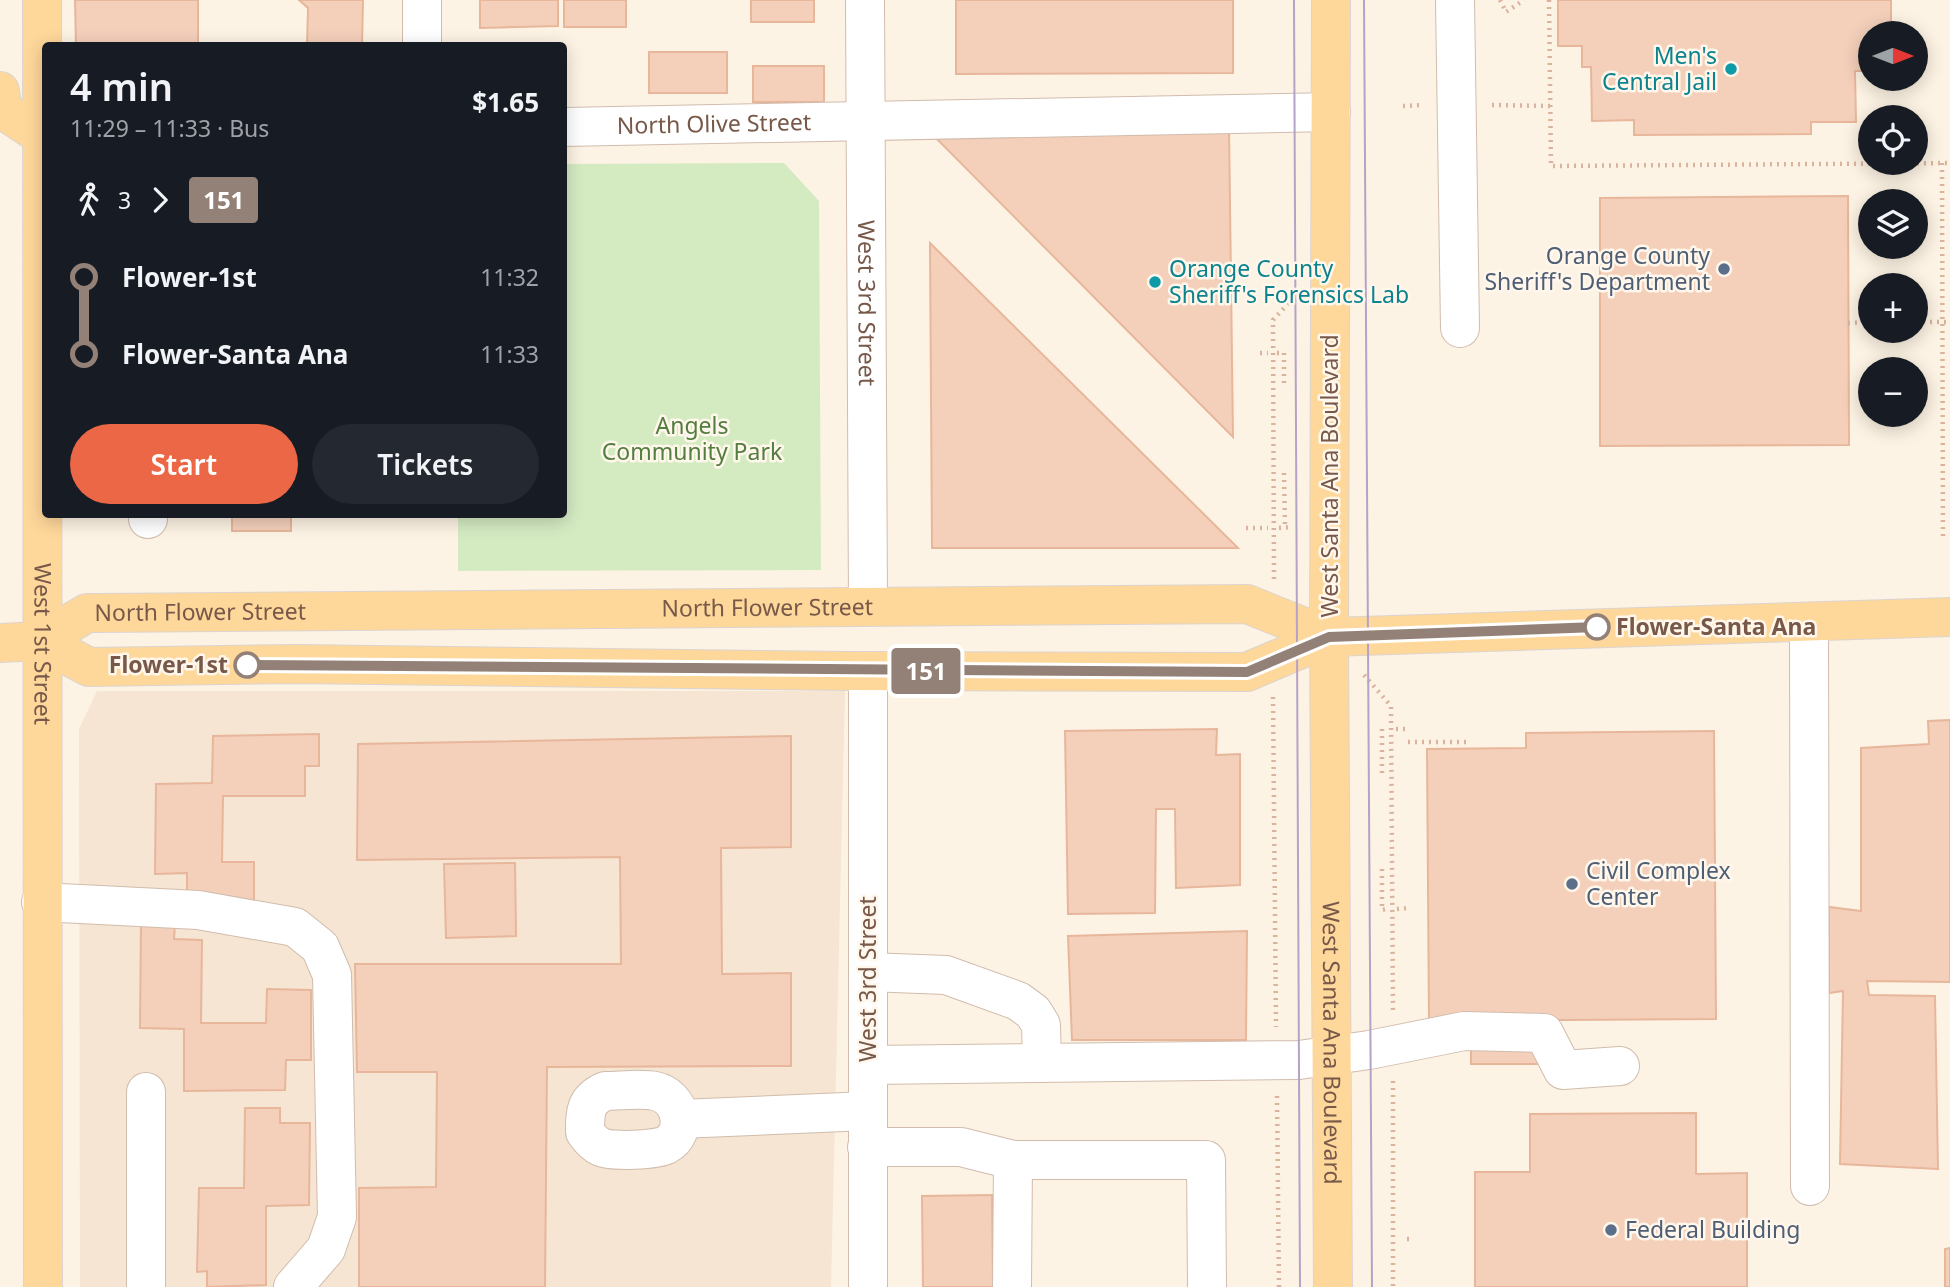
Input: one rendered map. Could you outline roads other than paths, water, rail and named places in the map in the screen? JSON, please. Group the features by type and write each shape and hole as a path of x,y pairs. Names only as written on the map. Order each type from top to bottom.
{"main road":[{"name":"West 1st Street","path":"42,0 43,42"},
{"name":"West Santa Ana Boulevard","path":"1331,0 1329,637 1334,1287"},
{"path":"0,91 4,110 42,135"},
{"name":"West 1st Street","path":"42,388 40,641 43,1287"},
{"name":"North Flower Street","path":"40,641 87,613 1247,604 1329,637"},
{"name":"North Flower Street","path":"40,641 89,667 298,664 868,671 1247,672 1329,637 1950,617"},
{"path":"0,643 40,641"}],"street":[{"path":"422,0 422,42"},
{"name":"West 3rd Street","path":"865,0 868,606"},
{"path":"1455,0 1461,328"},
{"name":"North Olive Street","path":"567,127 1331,112"},
{"path":"1809,622 1810,1186"},
{"name":"West 3rd Street","path":"868,671 868,1287"},
{"path":"41,902 198,910 295,927 320,947 332,975 337,1217 326,1250 293,1287"},
{"path":"868,972 946,975 1018,1001 1033,1012 1041,1025 1042,1063"},
{"path":"868,1065 1276,1060 1333,1056 1464,1031 1544,1033 1563,1070 1620,1066"},
{"path":"146,1092 146,1287"},
{"path":"680,1119 769,1117 867,1129 1013,1160 1206,1160 1207,1287"},
{"path":"1012,1287 1013,1160"}],"tram line":[{"path":"1294,0 1300,1287"},
{"path":"1364,0 1372,1287"}],"place":[{"name":"Men's Central Jail","path":"1731,69"},
{"name":"Orange County Sheriff's Department","path":"1724,269"},
{"name":"Orange County Sheriff's Forensics Lab","path":"1155,282"},
{"name":"Flower-Santa Ana","path":"1597,627"},
{"name":"Flower-1st","path":"247,665"},
{"name":"Civil Complex Center","path":"1572,884"},
{"name":"Federal Building","path":"1611,1230"}],"park label":[{"name":"Angels Community Park","path":"692,439"}]}
